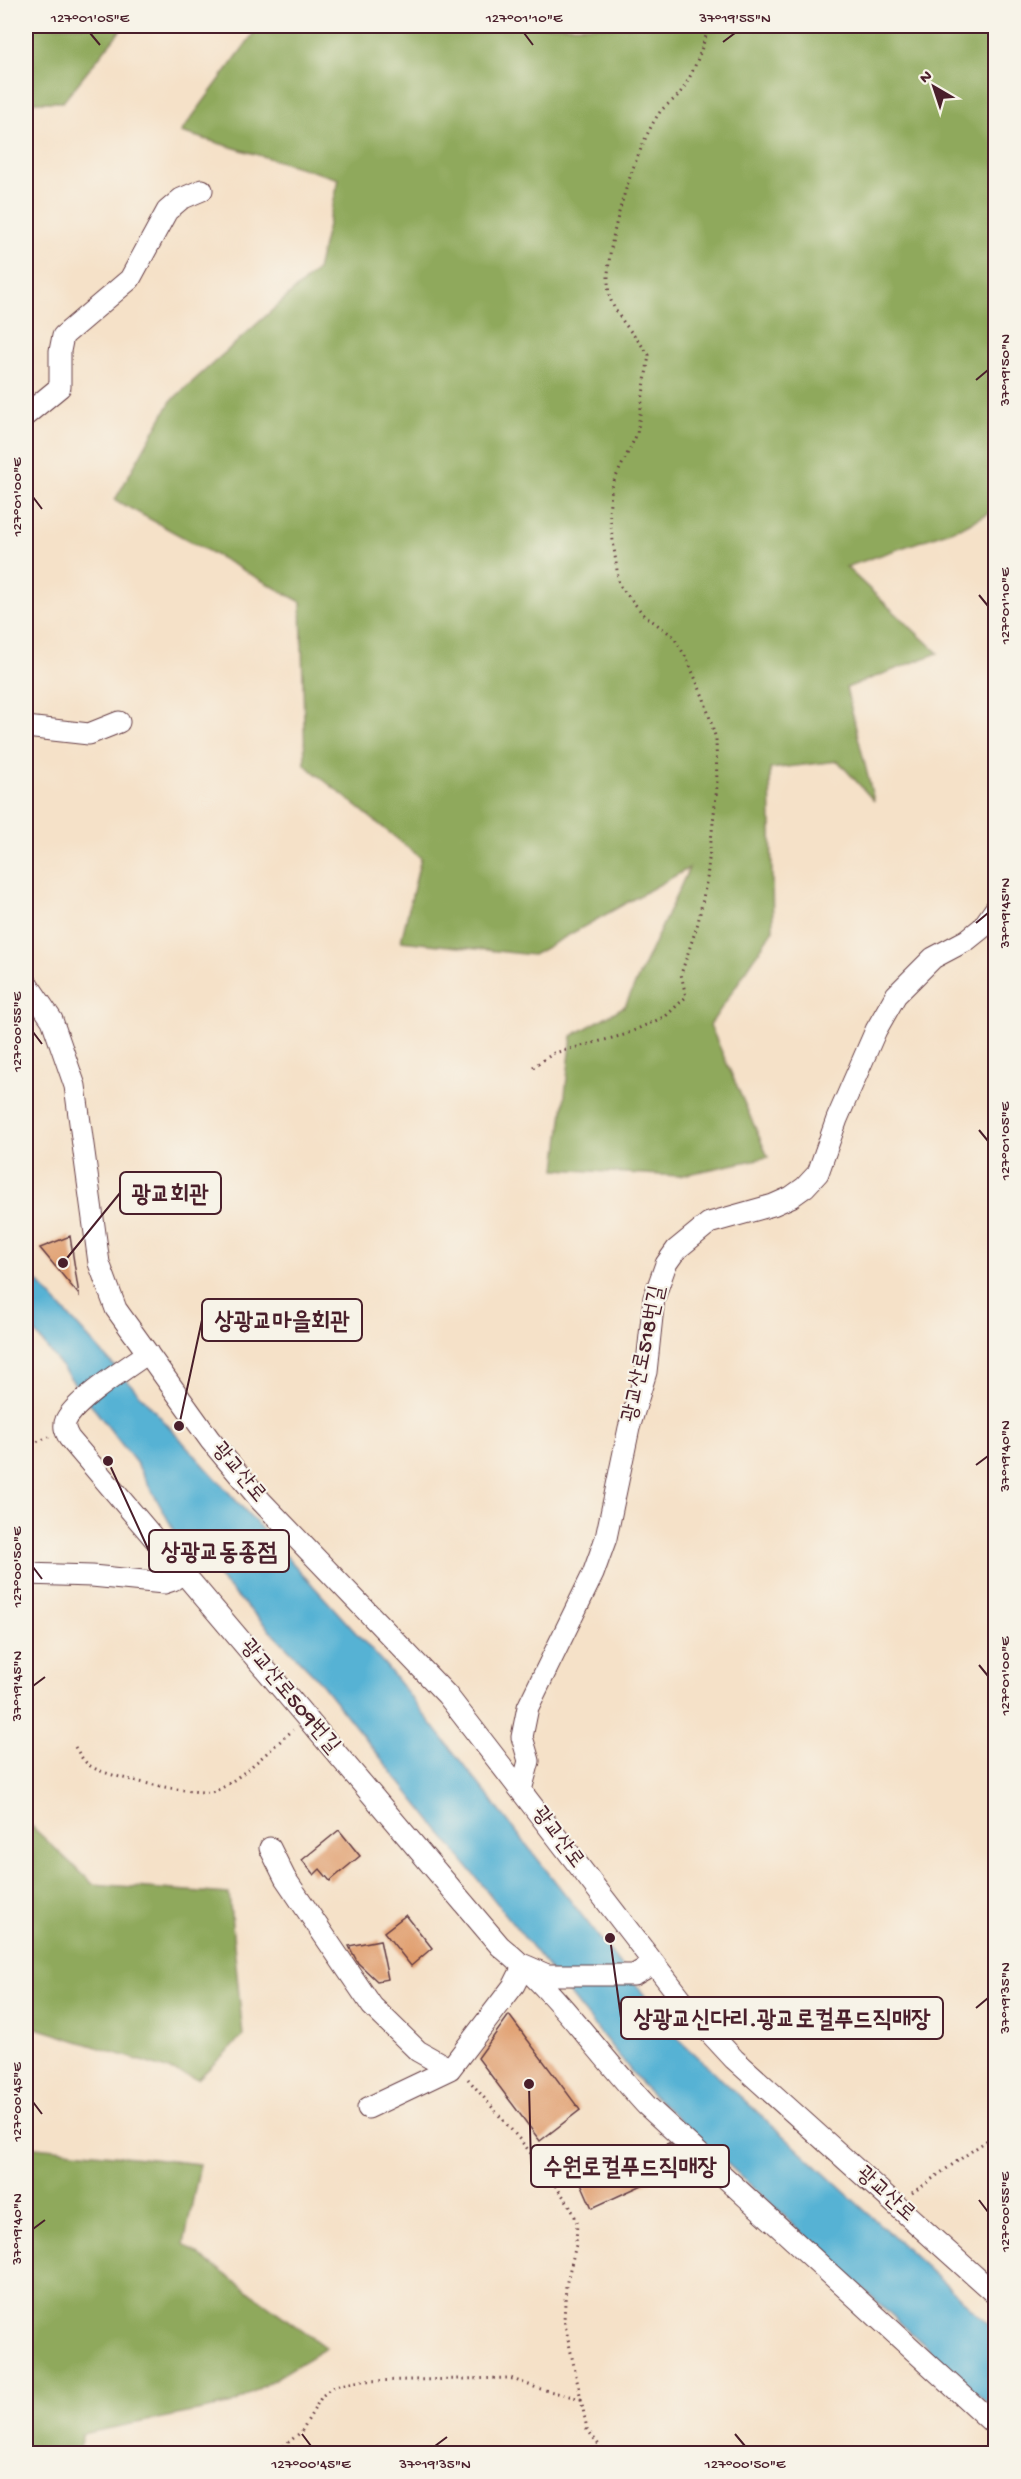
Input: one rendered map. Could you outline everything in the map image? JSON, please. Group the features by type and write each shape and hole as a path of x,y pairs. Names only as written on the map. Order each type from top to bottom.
{"street":[{"path":"26,415 60,387 60,351 63,336 130,279 167,211 181,199 202,190"},
{"path":"26,727 89,734 119,722"},
{"name":"광교산로518번길","path":"521,1790 529,1761 522,1737 528,1707 593,1574 606,1538 629,1428 646,1372 654,1298 666,1264 676,1250 710,1222 773,1205 806,1187 818,1173 837,1119 876,1030 896,995 933,958 967,940 982,928 996,908"},
{"name":"광교산로","path":"26,982 52,1020 75,1086 99,1263 116,1309 210,1440 261,1502 447,1695 652,1964 697,2019 734,2059 996,2295"},
{"path":"69,1420 125,1370 148,1353"},
{"name":"광교산로509번길","path":"69,1420 76,1447 500,1946 524,1965 547,1975 634,1975 652,1964"},
{"path":"26,1574 92,1576 164,1583 173,1580 183,1572"},
{"path":"270,1848 285,1878 372,2006 418,2051 451,2068"},
{"path":"368,2108 451,2068 514,1985 524,1965 646,2105 996,2426"}],"path":[{"path":"533,1067 554,1053 624,1035 656,1021 666,1016 686,997 681,974 699,923 707,878 717,786 716,739 704,699 687,659 673,636 644,615 618,585 609,511 612,485 637,434 649,355 611,302 608,267 617,218 631,175 658,114 680,93 691,72 709,26"},
{"path":"26,1446 69,1420"},
{"path":"75,1747 88,1765 104,1774 157,1785 211,1791 224,1786 256,1762 306,1716"},
{"path":"451,2068 467,2078 526,2147 569,2204 577,2221 576,2245 566,2285 564,2320 587,2429 602,2449 603,2454"},
{"path":"897,2206 928,2180 996,2134"},
{"path":"274,2454 302,2432 322,2396 334,2386 361,2381 510,2378 537,2388 581,2399"}],"green space":[{"path":"26,26 124,26 63,102 26,102"},
{"path":"222,26 995,26 995,510 962,527 846,567 938,653 846,688 874,801 838,761 770,769 773,930 710,1025 768,1157 679,1176 556,1169 572,1036 625,1006 689,868 533,955 401,941 421,858 305,765 301,602 115,500 171,401 317,270 339,179 181,132 254,33"},
{"path":"26,1821 93,1884 229,1894 243,2036 198,2079 27,2025 26,2079"},
{"path":"26,2146 200,2164 184,2244 326,2348 233,2404 81,2434 80,2453 26,2453"}],"water":[{"path":"26,1269 386,1666 682,2043 995,2330 995,2410 643,2086 316,1677 176,1534 137,1464 26,1321"}],"building":[{"path":"70,1236 79,1295 40,1248"},
{"path":"339,1830 360,1856 330,1881 320,1869 314,1875 302,1860"},
{"path":"406,1915 432,1948 411,1966 384,1932"},
{"path":"380,1940 388,1979 377,1981 358,1963 349,1946"},
{"path":"509,2015 580,2110 540,2141 478,2058"},
{"path":"669,2143 682,2155 686,2165 592,2208 581,2183"}],"place":[{"name":"광교회관","path":"63,1263"},
{"name":"상광교마을회관","path":"179,1426"},
{"name":"상광교동종점","path":"108,1461"},
{"name":"상광교신다리.광교로컬푸드직매장","path":"610,1938"},
{"name":"수원로컬푸드직매장","path":"529,2084"}]}
